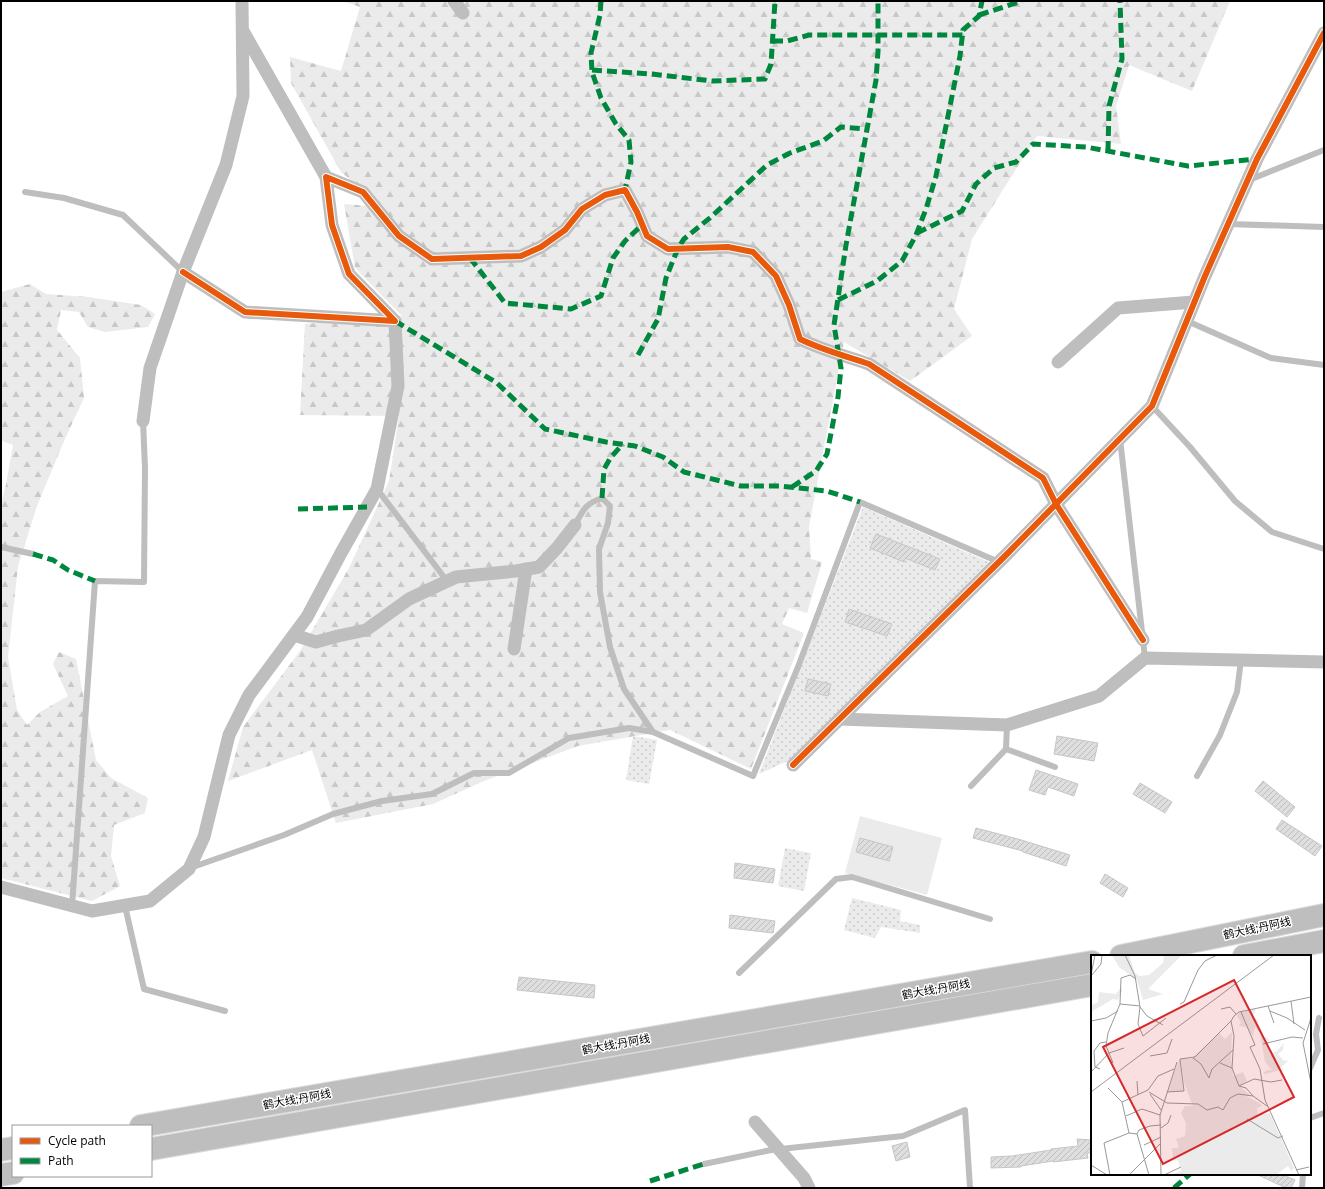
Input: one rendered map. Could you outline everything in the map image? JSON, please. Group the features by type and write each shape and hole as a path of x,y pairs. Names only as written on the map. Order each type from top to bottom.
{"highway":[{"name":"鹤大线;丹阿线","path":"1125,955 1324,915"},
{"path":"1249,955 1324,941"},
{"name":"鹤大线;丹阿线","path":"147,1125 1091,962"},
{"path":"152,1149 1091,985"},
{"path":"1,1150 12,1148"},
{"path":"1,1175 12,1173"}],"street":[{"path":"143,421 150,368 183,272 226,166 243,96 242,1"},
{"path":"454,1 463,13"},
{"path":"1,887 92,911 150,901 189,869 204,837 229,735 249,695 307,617 377,489 398,386 395,321 349,274 332,225 326,177 242,28"},
{"path":"794,765 999,562 1152,406 1194,302 1257,159 1324,33"},
{"path":"326,177 363,192 398,236 432,259 521,256 541,247 565,230 582,209 605,195 624,190 637,212 646,236 668,248 728,247 753,252 776,276 789,305 800,339 819,348 869,364 1043,478 1056,504 1143,640"},
{"path":"183,272 245,312 395,321"},
{"path":"1058,362 1118,308 1194,302"},
{"path":"294,635 316,642 366,630 409,599 456,577 539,567 557,548 575,525"},
{"path":"514,649 526,569"},
{"path":"840,719 1007,725 1099,696 1145,658 1324,662"},
{"path":"755,1122 804,1178 809,1188"}],"lane":[{"path":"1247,181 1324,150"},
{"path":"25,192 64,198 123,215 183,272"},
{"path":"1228,224 1324,227"},
{"path":"1186,321 1271,358 1324,365"},
{"path":"1152,406 1190,447 1235,502 1272,532 1324,549"},
{"path":"72,906 95,581 144,582 145,468 143,421"},
{"path":"1120,439 1145,658"},
{"path":"377,489 447,581"},
{"path":"575,525 582,512 590,502 602,498 610,506 608,523 599,549 600,592 610,647 624,689 653,732"},
{"path":"189,869 284,835 333,814 382,801 432,794 474,773 509,773 570,738 629,728 653,732 753,776 798,667 860,502 999,562"},
{"path":"1,547 33,554"},
{"path":"1197,776 1220,735 1237,692 1241,660"},
{"path":"971,786 1006,748 1007,725"},
{"path":"1006,748 1055,767"},
{"path":"739,973 836,879 852,878 990,919"},
{"path":"125,906 144,989 225,1011"},
{"path":"1311,1066 1318,1050 1316,1034 1319,1018"},
{"path":"704,1164 779,1149 903,1136 965,1110 970,1188"},
{"path":"1311,1118 1324,1113"},
{"path":"1302,1188 1303,1175"}],"green space":[{"path":"342,1 1230,1 1192,91 1129,65 1116,106 1121,144 1037,136 972,239 954,309 972,336 910,381 844,342 809,526 811,559 822,562 807,613 789,608 782,624 804,633 751,769 670,730 578,746 484,781 433,804 336,823 312,750 228,781 243,727 300,651 349,568 389,481 399,416 300,415 305,324 402,316 355,268 344,204 384,207 341,172 291,83 290,57 341,71 360,7"},
{"path":"30,284 46,294 88,297 141,305 155,314 148,327 105,332 88,327 79,312 61,310 57,330 80,358 84,398 37,506 18,566 8,657 17,710 27,725 40,712 68,696 53,664 59,652 76,659 96,760 111,778 148,798 145,813 114,825 111,856 120,886 92,901 1,878 1,505 13,445 1,440 1,292"},
{"path":"863,507 991,563 790,760 759,774"},
{"path":"633,736 657,740 649,784 626,780"},
{"path":"860,816 942,838 927,895 845,873"},
{"path":"785,848 811,853 804,891 778,886"},
{"path":"852,898 901,910 900,921 920,925 920,933 881,927 875,938 844,930"}],"building":[{"path":"876,534 940,559 935,570 905,558 904,562 870,548"},
{"path":"849,609 892,624 887,636 845,622"},
{"path":"808,679 831,684 828,696 805,691"},
{"path":"1057,736 1098,743 1094,761 1054,754"},
{"path":"1036,770 1078,784 1074,796 1048,787 1045,795 1029,790"},
{"path":"1263,781 1295,807 1287,817 1255,791"},
{"path":"1140,783 1172,802 1165,813 1133,794"},
{"path":"1282,820 1322,846 1315,856 1276,829"},
{"path":"976,828 1070,855 1066,866 1023,851 973,838"},
{"path":"860,838 893,847 889,861 856,852"},
{"path":"735,863 775,869 773,883 734,878"},
{"path":"1105,874 1128,888 1123,897 1100,883"},
{"path":"730,915 775,921 773,933 729,928"},
{"path":"519,977 595,985 594,998 517,990"},
{"path":"1077,1139 1091,1140 1091,1153 1087,1153 1088,1158 1053,1161 1021,1167 991,1168 991,1157 1012,1156 1078,1146"},
{"path":"907,1142 910,1157 896,1161 892,1146"},
{"path":"1258,1175 1283,1175 1295,1180 1291,1188 1286,1188"}],"marked path":[{"path":"601,1 600,15 591,53 592,72 601,98 616,124 629,140 631,162 625,190"},
{"path":"592,70 652,74 712,81 765,79 771,64 775,1"},
{"path":"792,487 816,471 827,454 838,397 841,368 834,325 846,245 876,80 878,51 878,1"},
{"path":"838,300 877,281 902,261 916,235 936,176 960,56 963,30 979,16 982,1"},
{"path":"979,15 1022,1"},
{"path":"1108,151 1109,106 1122,59 1120,1"},
{"path":"773,41 787,41 809,35 963,35"},
{"path":"638,355 658,319 666,278 678,248 684,239 711,217 767,165 790,153 823,141 841,127 867,129"},
{"path":"917,233 962,211 976,184 994,168 1016,162 1033,144 1086,147 1188,166 1257,159"},
{"path":"470,258 505,303 571,309 601,296 613,258 625,241 642,225"},
{"path":"395,321 497,383 545,429 606,442 635,446 663,457 684,472 741,486 779,486 827,491 860,502"},
{"path":"602,498 604,469 611,457 623,444"},
{"path":"298,509 367,507"},
{"path":"33,554 53,560 68,570 95,581"},
{"path":"650,1181 704,1164"},
{"path":"1174,1188 1189,1175"}],"cycle path":[{"path":"793,765 1006,555 1152,406 1205,276 1257,159 1324,33"},
{"path":"183,272 245,312 395,321 349,274 332,225 326,177 363,192 399,236 432,259 521,256 541,247 565,230 582,209 605,195 625,190 637,212 647,236 668,249 728,247 753,252 776,276 789,305 800,339 825,350 869,364 1043,478 1056,504 1143,640"}]}
